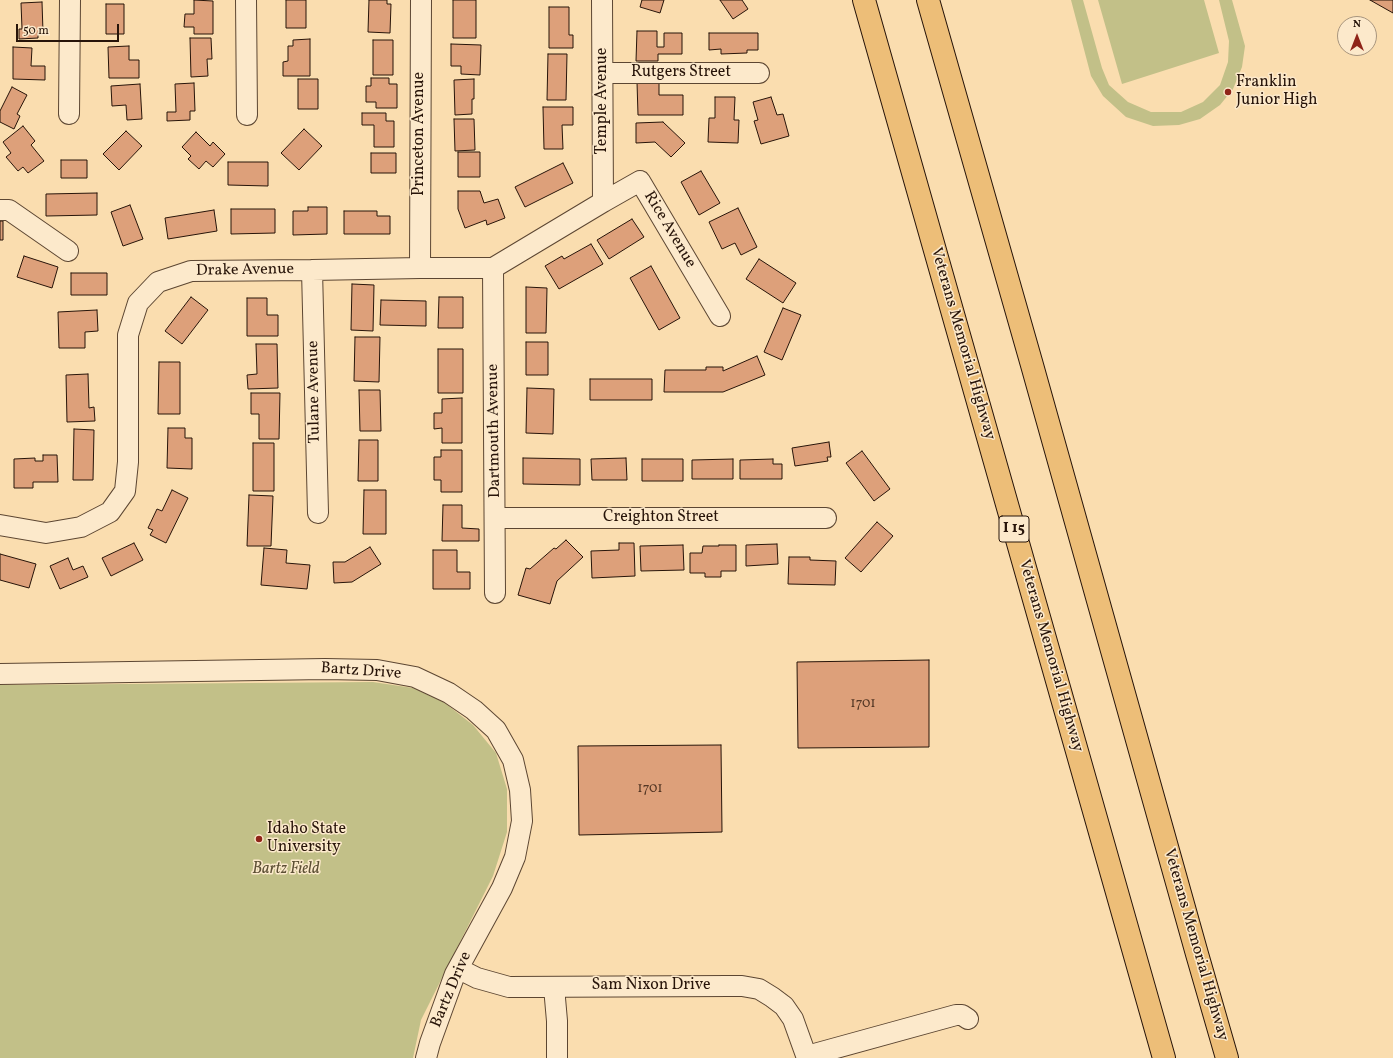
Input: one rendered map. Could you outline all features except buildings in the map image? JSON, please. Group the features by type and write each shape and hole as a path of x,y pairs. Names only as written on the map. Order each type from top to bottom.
{"highway":[{"name":"Veterans Memorial Highway","path":"864,0 1164,1058"},
{"name":"Veterans Memorial Highway","path":"928,0 1192,939 1227,1058"}],"street":[{"path":"69,114 70,0"},
{"path":"246,0 247,115"},
{"name":"Princeton Avenue","path":"420,268 421,0"},
{"name":"Temple Avenue","path":"602,0 603,202"},
{"name":"Rutgers Street","path":"603,73 759,73"},
{"name":"Rice Avenue","path":"603,202 640,181 720,316"},
{"path":"494,268 603,202"},
{"path":"0,210 8,210 68,251"},
{"name":"Drake Avenue","path":"0,525 46,533 80,527 110,512 125,491 128,462 128,335 138,303 158,282 191,271 494,268"},
{"name":"Dartmouth Avenue","path":"494,268 496,518 495,593"},
{"name":"Tulane Avenue","path":"312,270 318,514"},
{"name":"Creighton Street","path":"496,518 826,518"},
{"name":"Bartz Drive","path":"0,674 325,668 377,670 414,677 450,693 474,710 496,730 513,760 520,790 522,822 515,857 502,888 455,974 426,1058"},
{"name":"Sam Nixon Drive","path":"459,969 477,978 509,987 742,986 758,989 784,1006 793,1019 807,1057"},
{"path":"554,987 557,1021 557,1058"},
{"path":"807,1057 956,1015 962,1015 968,1019"}],"green space":[{"path":"1071,0 1083,0 1102,68 1109,85 1128,102 1151,112 1181,112 1203,102 1220,85 1228,62 1229,41 1219,0 1232,0 1245,46 1242,67 1233,89 1220,105 1200,119 1179,125 1153,126 1126,117 1103,96 1091,76"},
{"path":"1098,0 1204,0 1219,53 1122,84"},
{"name":"Bartz Field","path":"373,682 413,688 445,703 473,725 496,753 507,789 507,832 493,876 421,1020 413,1058 0,1058 0,685"}],"place":[{"name":"Franklin Junior High","path":"1228,92"},
{"name":"Idaho State University","path":"259,839"}]}
